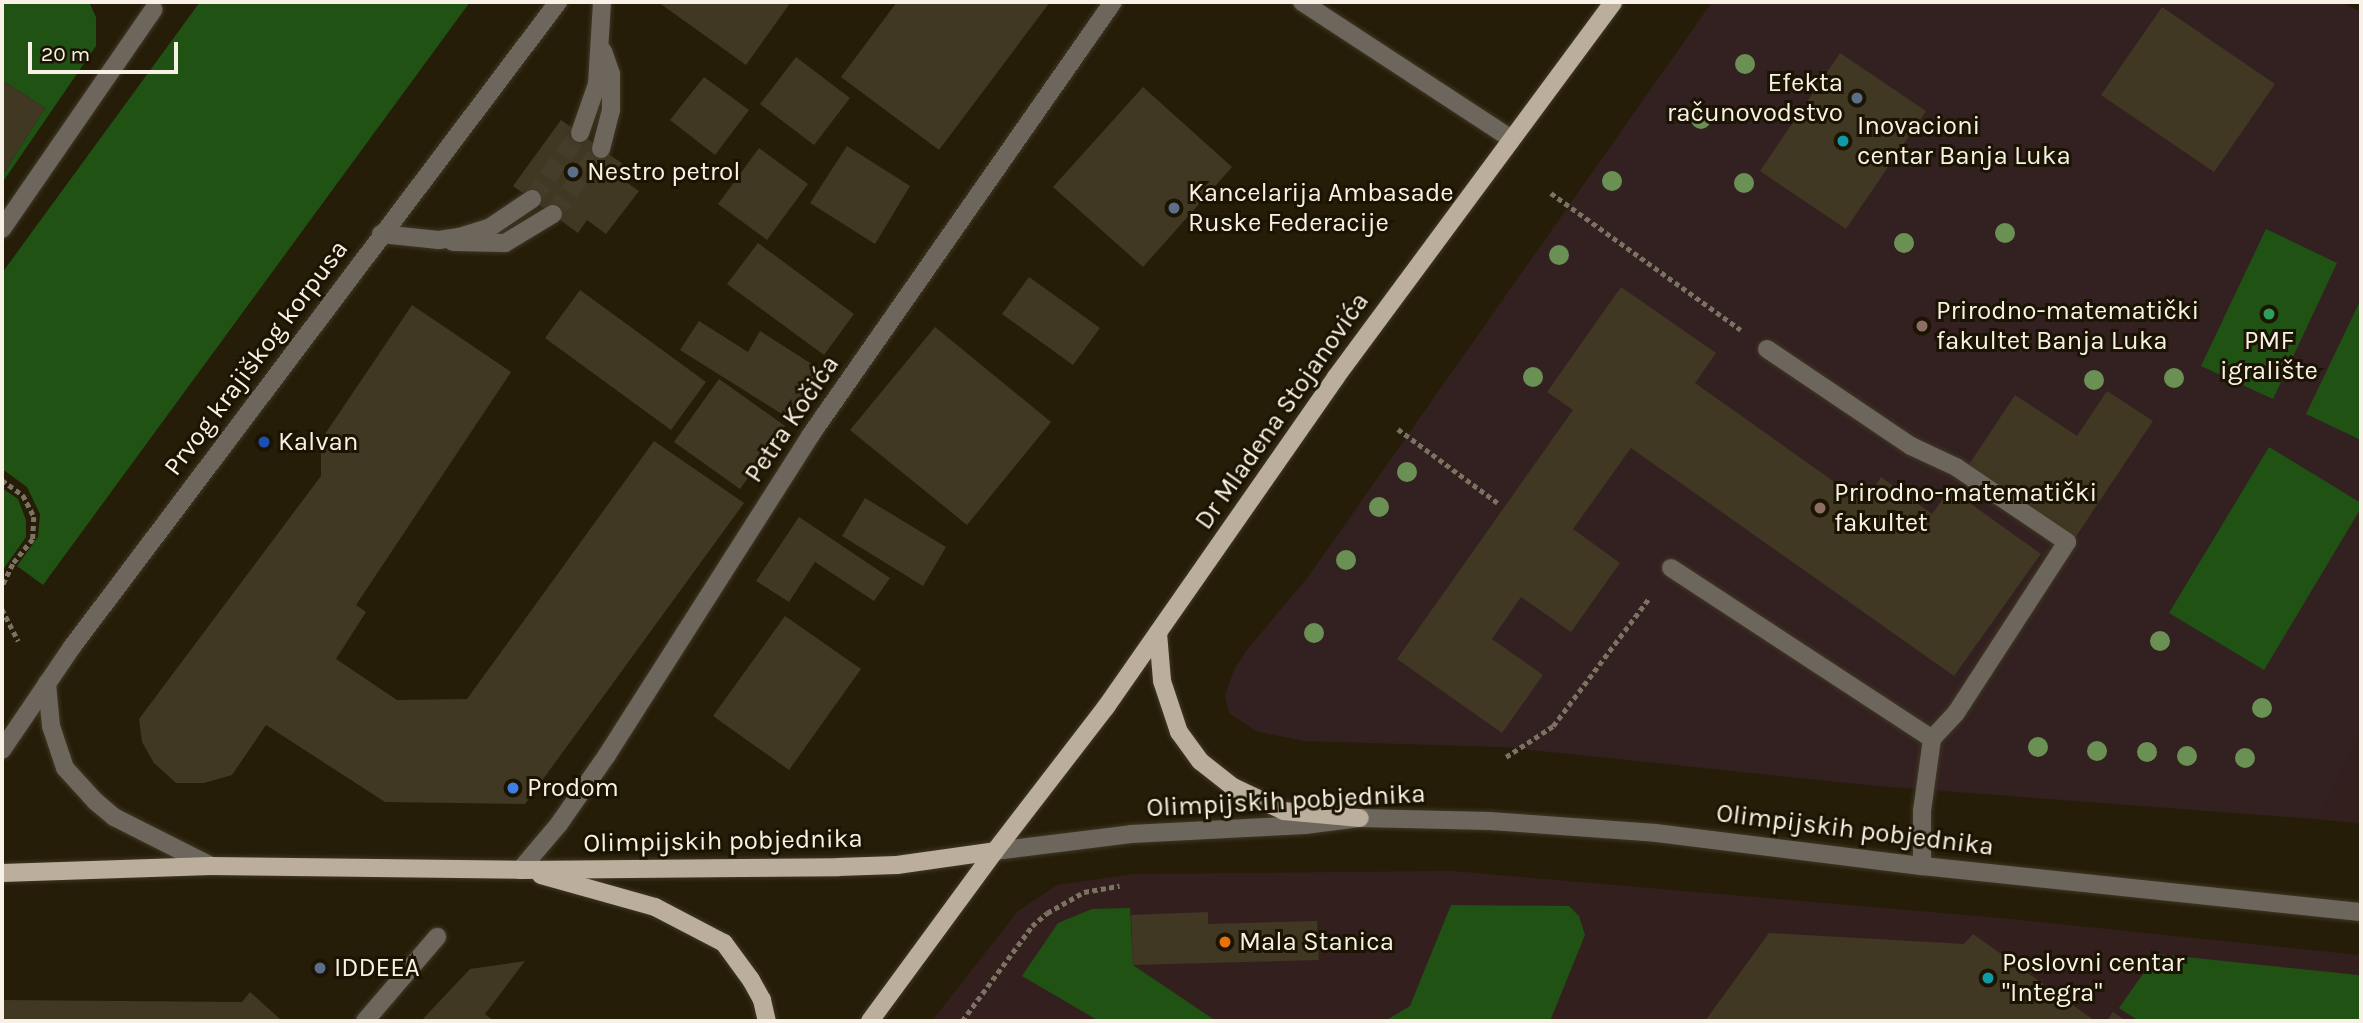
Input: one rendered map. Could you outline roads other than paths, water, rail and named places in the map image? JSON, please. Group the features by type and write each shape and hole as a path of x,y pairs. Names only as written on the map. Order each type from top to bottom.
{"main road":[{"name":"Dr Mladena Stojanovića","path":"870,1021 995,850 1106,707 1336,377 1613,2"},
{"path":"1158,632 1163,681 1179,732 1200,761 1233,787 1284,811 1360,818"},
{"name":"Olimpijskih pobjednika","path":"2,873 211,866 520,870 838,867 897,865 995,850"},
{"path":"520,870 655,907 724,943 751,980 762,1000 767,1021"}],"street":[{"name":"Prvog krajiškog korpusa","path":"2,750 47,683 381,234 558,2"},
{"path":"580,133 597,84 602,47 602,2"},
{"name":"Petra Kočića","path":"520,870 559,824 607,755 810,436 1113,2"},
{"path":"1302,2 1511,139"},
{"path":"2,229 152,4"},
{"path":"601,149 611,110 611,74 602,47"},
{"path":"439,240 489,228 532,199"},
{"path":"381,234 477,245 505,243 553,214"},
{"path":"1768,349 1911,446 1956,467 2067,542 1956,713 1932,739 1922,811 1922,866"},
{"path":"1671,568 1932,739"},
{"name":"Olimpijskih pobjednika","path":"47,683 51,726 65,768 114,817 211,866"},
{"name":"Olimpijskih pobjednika","path":"995,850 1131,834 1305,825 1360,818 1490,821 1656,833 1922,866 2361,912"},
{"path":"365,1021 437,937"}],"tunnel":[{"path":"532,199 580,133"},
{"path":"553,214 601,149"}],"place":[{"name":"Efekta računovodstvo","path":"1857,98"},
{"name":"Inovacioni centar Banja Luka","path":"1843,141"},
{"name":"Nestro petrol","path":"573,172"},
{"name":"Kancelarija Ambasade Ruske Federacije","path":"1174,208"},
{"name":"PMF igralište","path":"2269,314"},
{"name":"Prirodno-matematički fakultet Banja Luka","path":"1922,326"},
{"name":"Kalvan","path":"264,442"},
{"name":"Prirodno-matematički fakultet","path":"1820,508"},
{"name":"Prodom","path":"513,788"},
{"name":"Mala Stanica","path":"1225,942"},
{"name":"IDDEEA","path":"320,968"},
{"name":"Poslovni centar \"Integra\"","path":"1988,978"}]}
